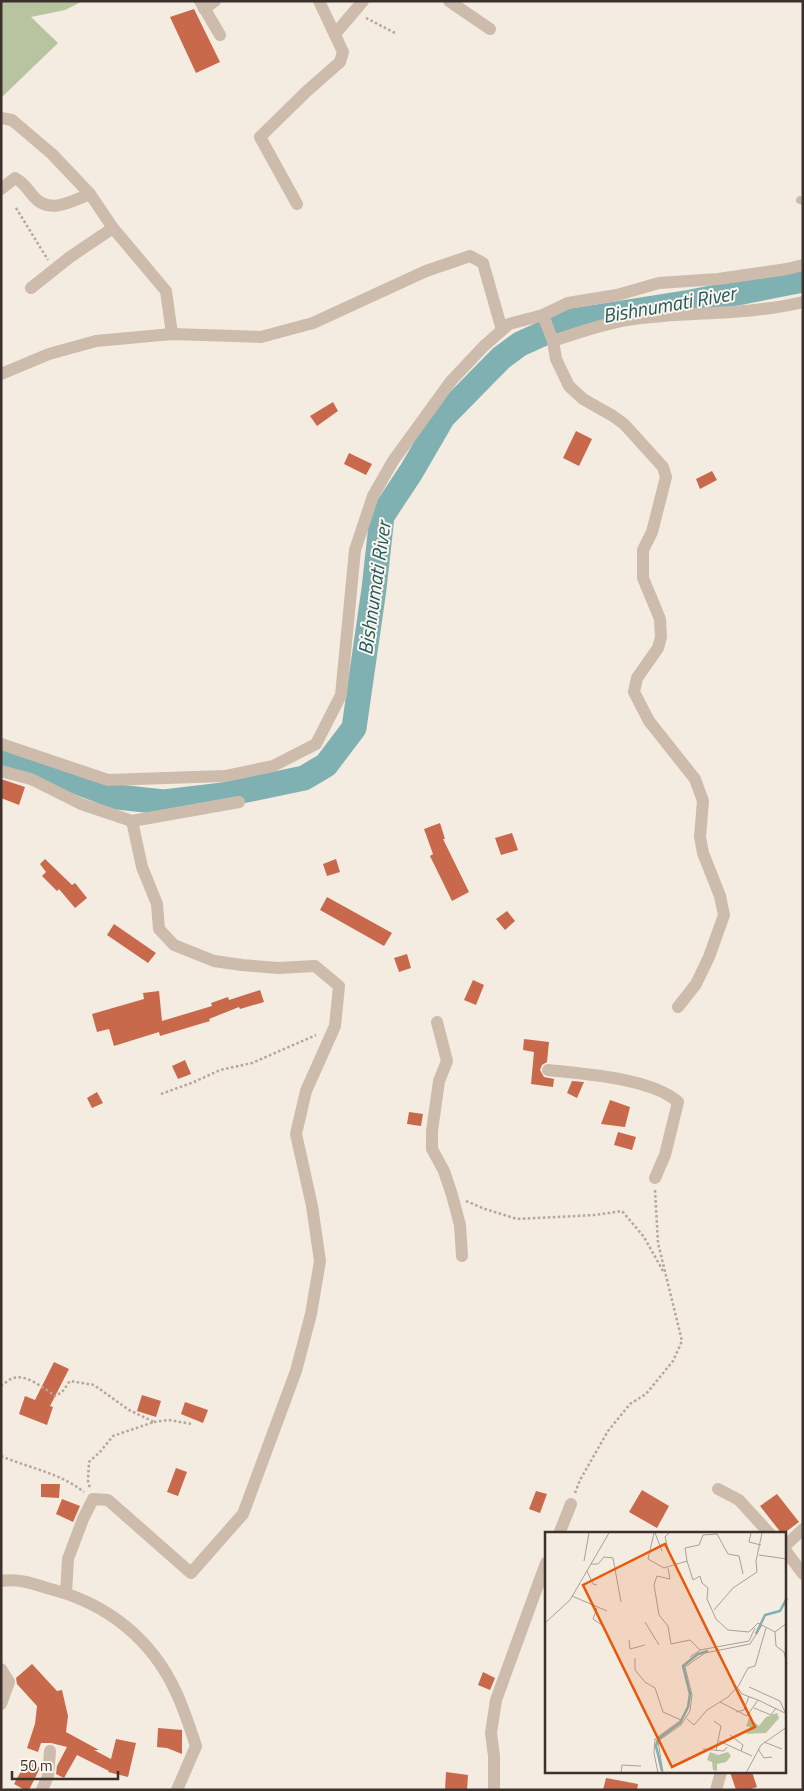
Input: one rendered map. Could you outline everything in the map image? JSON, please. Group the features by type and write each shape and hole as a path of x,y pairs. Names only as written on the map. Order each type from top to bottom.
{"street":[{"path":"215,1 202,5 220,35"},
{"path":"297,204 260,137 340,62 343,52 319,1"},
{"path":"449,1 490,29"},
{"path":"335,34 360,4"},
{"path":"1,118 12,120 52,154 90,194 113,228 166,291 172,334"},
{"path":"1,189 15,178 24,182 36,199 48,207 57,207 90,194"},
{"path":"31,288 113,228"},
{"path":"1,374 49,354 96,342 172,334 260,337 313,323 426,271 470,256 483,263 502,330"},
{"path":"1,744 108,780 225,776 273,766 316,744 341,695 355,550 373,496 393,462 451,381 502,330 509,324 545,320 568,303 617,295 659,283 718,279 803,265"},
{"path":"553,341 581,331 627,320 738,313 777,308 803,302"},
{"path":"545,320 553,341 556,359 569,386 583,399 624,424 662,467 666,477 652,532 643,550 642,578 660,620 661,637 658,648 637,678 634,692 649,720 695,779 703,801 700,837 703,853 720,896 724,914 709,956 696,984 678,1007"},
{"path":"1,771 31,779 81,804 132,821 239,802"},
{"path":"66,1593 68,1559 83,1519 93,1499 108,1500 191,1573 243,1514 296,1371 311,1314 320,1262 312,1206 296,1134 306,1091 335,1026 339,986 315,966 278,968 233,964 214,961 174,945 159,929 157,904 142,867 132,821"},
{"path":"437,1022 447,1061 439,1081 432,1131 432,1149 444,1171 452,1195 460,1224 462,1256"},
{"path":"548,1070 615,1078 671,1096 678,1102 665,1154 654,1178"},
{"path":"718,1489 739,1500 768,1532"},
{"path":"559,1532 571,1504"},
{"path":"786,1545 803,1529"},
{"path":"786,1551 803,1574"},
{"path":"494,1790 494,1756 491,1733 496,1700 545,1566"},
{"path":"1,1581 14,1579 66,1593 100,1608 145,1643 158,1659 177,1693 196,1746 177,1790"},
{"path":"1,1669 9,1682 1,1704"},
{"path":"42,1790 48,1776 50,1751"},
{"path":"716,1790 720,1774"}],"path":[{"path":"360,4 367,19 397,34"},
{"path":"16,208 54,270"},
{"path":"161,1094 220,1070 252,1063 299,1044 335,1026"},
{"path":"571,1504 580,1480 608,1432 630,1404 646,1394 673,1362 682,1341 658,1243 654,1178"},
{"path":"452,1195 485,1209 517,1219 595,1215 622,1211 644,1237 665,1274"},
{"path":"1,1386 12,1378 22,1378 42,1387 55,1396 62,1392 70,1381 94,1385 129,1410 154,1422"},
{"path":"93,1499 88,1481 89,1462 113,1436 154,1422 169,1420 192,1424"},
{"path":"1,1456 26,1466 52,1473 93,1499"}],"green space":[{"path":"1,1 83,1 65,10 31,17 58,43 2,97"}],"building":[{"path":"194,9 220,62 196,73 170,17"},
{"path":"333,402 338,411 317,426 310,416"},
{"path":"576,431 592,439 579,466 563,458"},
{"path":"349,453 372,464 366,475 344,464"},
{"path":"712,471 717,480 700,489 696,479"},
{"path":"1,779 25,787 19,805 1,798"},
{"path":"440,823 445,839 443,839 469,892 452,901 430,856 433,854 424,829"},
{"path":"512,833 518,850 501,855 495,838"},
{"path":"45,859 72,885 75,883 87,898 75,908 59,889 57,891 42,876 46,872 40,864"},
{"path":"336,859 340,872 327,876 323,864"},
{"path":"327,897 392,933 384,946 320,910"},
{"path":"507,911 515,921 505,930 496,919"},
{"path":"114,924 156,953 148,963 107,935"},
{"path":"407,954 411,968 399,972 394,958"},
{"path":"473,980 484,985 476,1005 464,1000"},
{"path":"260,990 264,1002 240,1009 239,1007 209,1019 210,1021 160,1036 159,1032 114,1046 109,1029 97,1032 92,1014 144,999 143,993 159,991 162,1021 212,1006 211,1003 228,997 229,1000"},
{"path":"524,1039 549,1042 547,1062 542,1065 540,1070 544,1077 554,1079 553,1087 531,1084 534,1052 523,1050"},
{"path":"185,1060 191,1074 178,1079 172,1066"},
{"path":"572,1081 584,1082 577,1098 567,1093"},
{"path":"97,1092 103,1103 92,1108 87,1098"},
{"path":"610,1100 630,1107 625,1127 601,1124"},
{"path":"409,1112 423,1114 421,1126 407,1124"},
{"path":"618,1132 636,1137 632,1150 614,1145"},
{"path":"54,1362 69,1369 50,1406 53,1407 47,1425 19,1414 25,1396 35,1400"},
{"path":"142,1395 161,1401 156,1417 137,1411"},
{"path":"185,1402 208,1410 203,1423 181,1414"},
{"path":"176,1468 187,1472 178,1496 167,1492"},
{"path":"41,1484 60,1484 59,1498 41,1497"},
{"path":"642,1490 669,1506 657,1528 629,1512"},
{"path":"536,1491 547,1494 540,1513 529,1509"},
{"path":"777,1494 799,1522 786,1532 780,1532 760,1506"},
{"path":"62,1499 80,1506 73,1522 56,1514"},
{"path":"32,1664 57,1691 62,1690 68,1716 66,1732 99,1750 94,1750 111,1759 116,1739 136,1743 128,1777 108,1772 77,1755 64,1778 56,1774 57,1766 67,1747 51,1743 41,1743 38,1752 27,1748 35,1724 37,1706 17,1684 16,1678"},
{"path":"483,1672 495,1678 490,1690 478,1685"},
{"path":"158,1728 182,1730 182,1754 167,1748 157,1747"},
{"path":"27,1760 40,1768 29,1790 25,1790 14,1784"},
{"path":"446,1772 468,1775 467,1790 445,1790"},
{"path":"731,1774 753,1774 757,1787 748,1790 736,1790"},
{"path":"606,1778 638,1784 637,1790 603,1790"}],"waterway":[{"name":"Bishnumati River","path":"1,757 43,769 117,797 164,802 223,795 304,778 326,765 354,728 374,589 382,516 411,472 443,417 501,358 520,344 571,321 691,302 803,280"}]}
